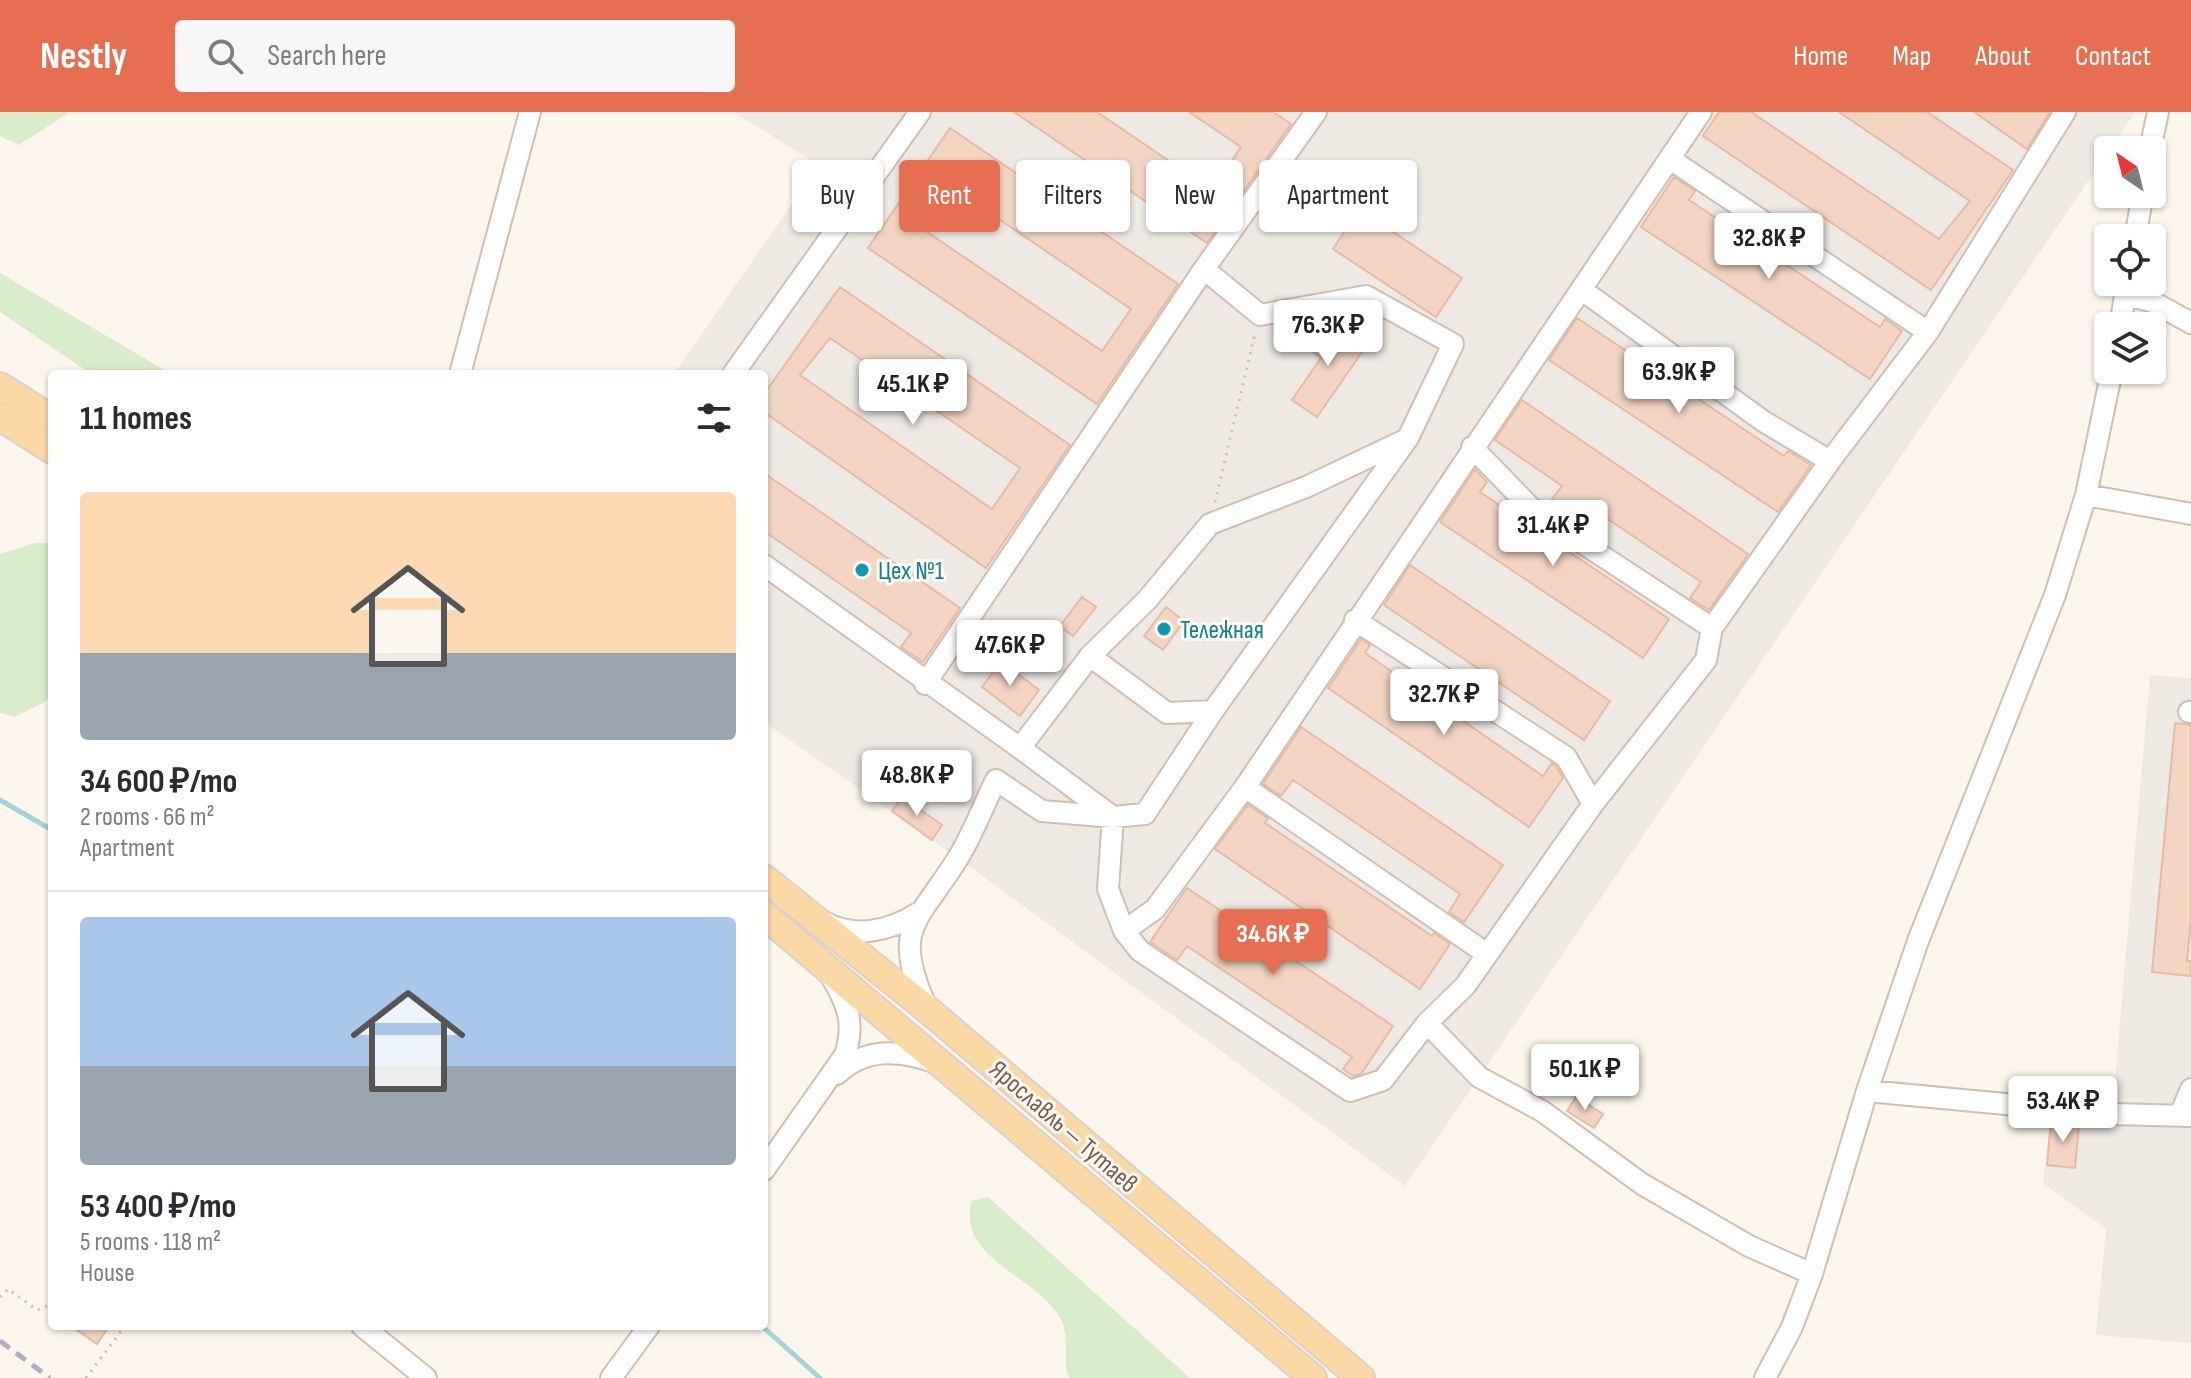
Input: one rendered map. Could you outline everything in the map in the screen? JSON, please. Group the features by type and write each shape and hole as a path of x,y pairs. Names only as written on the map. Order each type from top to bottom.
{"main road":[{"path":"0,386 48,416"},
{"path":"0,417 48,447"},
{"name":"Ярославль — Тутаев","path":"768,881 928,1010 1361,1378"},
{"name":"Ярославль — Тутаев","path":"768,918 1313,1378"}],"street":[{"path":"461,370 530,112"},
{"path":"736,370 920,112"},
{"path":"925,684 1204,269 1316,112"},
{"path":"1124,931 1155,909 1245,787 1701,112"},
{"path":"1113,817 1108,889 1124,931 1140,951 1350,1091 1383,1080 1427,1023 1465,986 1593,804 1706,660 1712,628 1830,461 1928,332 2065,112"},
{"path":"2153,136 2158,112"},
{"path":"1670,159 1928,332"},
{"path":"811,914 837,929 864,931 897,927 918,913 958,858 996,780 1042,811 1113,817 1145,814 1213,711 1408,438 1453,344 1366,296 1260,315 1204,269"},
{"path":"1582,290 1763,421 1830,461"},
{"path":"2141,296 2191,323"},
{"path":"1765,1378 1792,1327 1812,1274 1867,1091 1918,941 2028,669 2086,495 2109,384"},
{"path":"1020,748 1090,656 1147,600 1210,524 1306,487 1408,438"},
{"path":"1472,447 1535,512 1712,628"},
{"path":"2086,495 2191,514"},
{"path":"768,568 1113,817"},
{"path":"1355,620 1566,757 1593,804"},
{"path":"1090,656 1167,713 1213,711"},
{"path":"1245,787 1487,954"},
{"path":"918,913 909,945 912,975 928,1010"},
{"path":"768,1165 829,1082 845,1055 851,1037 850,1016 821,961"},
{"path":"1427,1023 1479,1077 1542,1111 1642,1184 1749,1246 1812,1274"},
{"path":"829,1082 864,1057 888,1052 909,1053 942,1065"},
{"path":"1867,1091 2112,1114 2185,1116 2191,1089"},
{"path":"367,1330 426,1378"},
{"path":"611,1378 646,1330"}],"path":[{"path":"1210,524 1260,315"},
{"path":"0,1297 8,1289 37,1310 48,1306"},
{"path":"86,1378 122,1330"}],"shaded area":[{"path":"733,112 2135,112 2119,136 2094,136 2094,172 1405,1186 958,858 768,725 768,370 677,370 792,204 792,232 883,232 883,160 811,160"},
{"path":"2150,675 2191,678 2191,1343 2096,1335 2106,1229 2043,1183 2051,1116 2112,1114"}],"green space":[{"path":"0,112 70,112 19,145 0,136"},
{"path":"0,273 164,370 85,370 0,312"},
{"path":"35,543 48,543 48,698 14,717 0,713 0,554"},
{"path":"988,1197 1190,1378 1069,1378 1065,1333 1060,1318 1034,1290 987,1253 976,1238 970,1221 971,1201"}],"building":[{"path":"1014,112 1097,112 1168,160 1146,160 1146,202 1130,191 1130,160 1085,160"},
{"path":"1189,112 1273,112 1291,124 1266,160 1259,160 1259,169 1243,192 1243,160 1232,160 1241,147"},
{"path":"1719,112 1751,112 1939,239 1970,201 1839,112 1927,112 2013,170 1931,290 1703,136"},
{"path":"1974,112 2050,112 2027,149"},
{"path":"950,128 997,160 928,160"},
{"path":"1000,162 1016,173 1016,231 1000,220"},
{"path":"1674,177 1695,191 1689,200 1880,327 1885,319 1902,331 1870,379 1641,227"},
{"path":"899,203 899,232 927,232 1102,351 1131,309 1018,232 1102,232 1178,284 1097,404 868,248 879,232 883,232 883,226"},
{"path":"1191,232 1215,232 1207,243"},
{"path":"1344,232 1393,232 1462,278 1436,317 1333,249"},
{"path":"840,287 1070,445 986,568 768,415 768,388","holes":["830,338 1020,468 992,509 800,375"]},
{"path":"1577,318 1649,366 1654,358 1678,375 1673,382 1784,456 1788,451 1811,465 1778,512 1549,360"},
{"path":"1339,326 1367,345 1317,417 1292,400 1321,358 1298,342 1306,331 1326,345"},
{"path":"1522,400 1748,554 1709,610 1690,598 1701,582 1587,505 1579,517 1552,499 1562,486 1495,440"},
{"path":"1475,469 1487,482 1480,492 1669,619 1643,658 1440,522"},
{"name":"Цех №1","path":"768,476 960,608 923,662 901,647 911,633 768,534"},
{"path":"1410,565 1610,701 1584,740 1384,605"},
{"path":"1082,597 1096,607 1073,636 1060,626"},
{"name":"Тележная","path":"1166,607 1184,621 1163,650 1144,636"},
{"path":"1361,639 1370,645 1365,653 1543,776 1552,763 1556,766 1563,778 1529,827 1328,688"},
{"path":"1001,661 1039,690 1020,716 982,687"},
{"path":"2175,723 2191,725 2191,922 2187,961 2191,961 2191,976 2152,972"},
{"path":"1301,727 1503,865 1464,922 1449,912 1460,894 1293,780 1281,796 1263,784"},
{"path":"902,797 942,825 932,840 892,811"},
{"path":"1248,805 1268,818 1265,823 1432,936 1434,933 1450,944 1420,989 1215,849"},
{"path":"1187,888 1393,1026 1361,1074 1353,1076 1343,1069 1352,1057 1187,946 1177,960 1150,942"},
{"path":"1576,1097 1603,1114 1594,1128 1567,1111"},
{"path":"2051,1121 2079,1124 2075,1168 2047,1165"},
{"path":"77,1330 106,1330 97,1344"}],"waterway":[{"path":"0,800 48,828"},
{"path":"766,1330 820,1378"}],"railway":[{"path":"0,1341 50,1378"}],"place":[{"name":"Цех №1","path":"862,570"},
{"name":"Тележная","path":"1164,629"}]}
